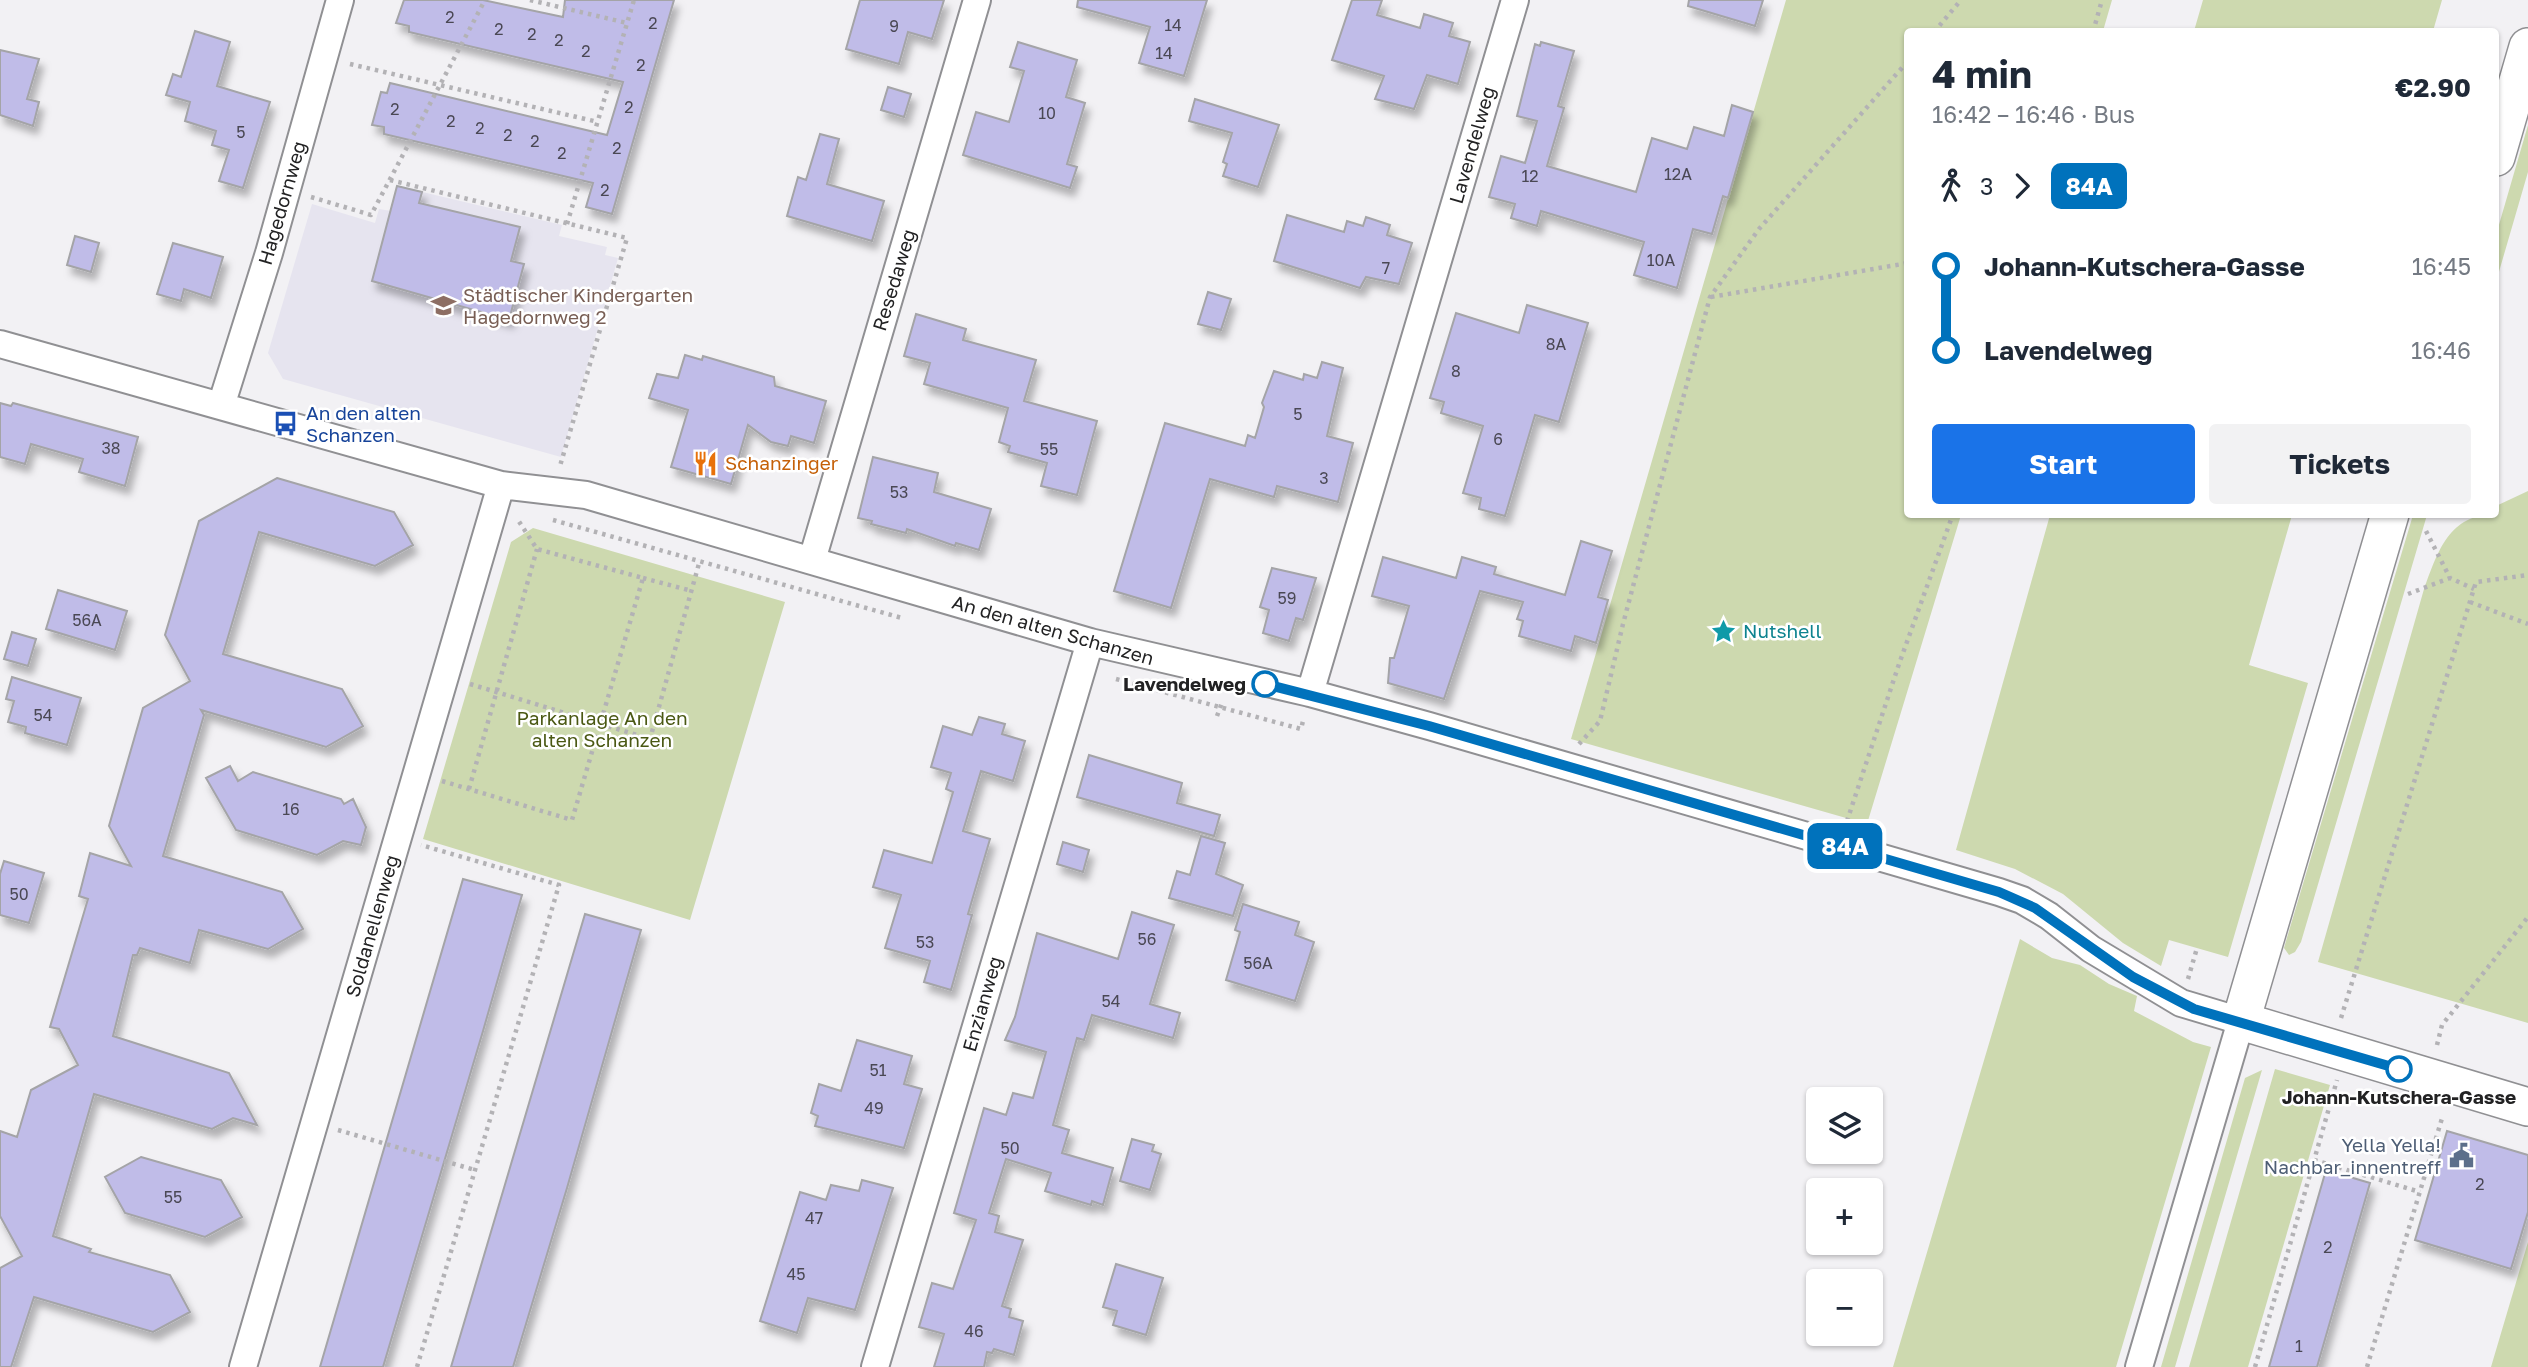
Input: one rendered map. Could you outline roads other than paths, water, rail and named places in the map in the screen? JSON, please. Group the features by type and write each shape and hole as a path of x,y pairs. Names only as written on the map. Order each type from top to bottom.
{"street":[{"name":"Hagedornweg","path":"220,405 287,190 340,0"},
{"name":"Resedaweg","path":"812,560 977,0"},
{"name":"Lavendelweg","path":"1310,693 1515,0"},
{"path":"2499,147 2528,47"},
{"name":"An den alten Schanzen","path":"0,344 501,485 586,495 1090,642 1310,693 1840,844 2022,900 2157,990 2194,1009 2241,1021"},
{"name":"Soldanellenweg","path":"243,1367 501,485"},
{"path":"2139,1367 2389,518"},
{"name":"Enzianweg","path":"875,1367 1090,642"},
{"path":"2241,1021 2528,1107"}],"place":[{"name":"Städtischer Kindergarten Hagedornweg 2","path":"443,306"},
{"name":"An den alten Schanzen","path":"286,424"},
{"name":"Schanzinger","path":"705,463"},
{"name":"Nutshell","path":"1723,631"},
{"name":"Lavendelweg","path":"1265,684"},
{"name":"Johann-Kutschera-Gasse","path":"2399,1069"},
{"name":"Yella Yella! Nachbar_innentreff","path":"2461,1156"}],"park label":[{"name":"Parkanlage An den alten Schanzen","path":"602,729"}]}
